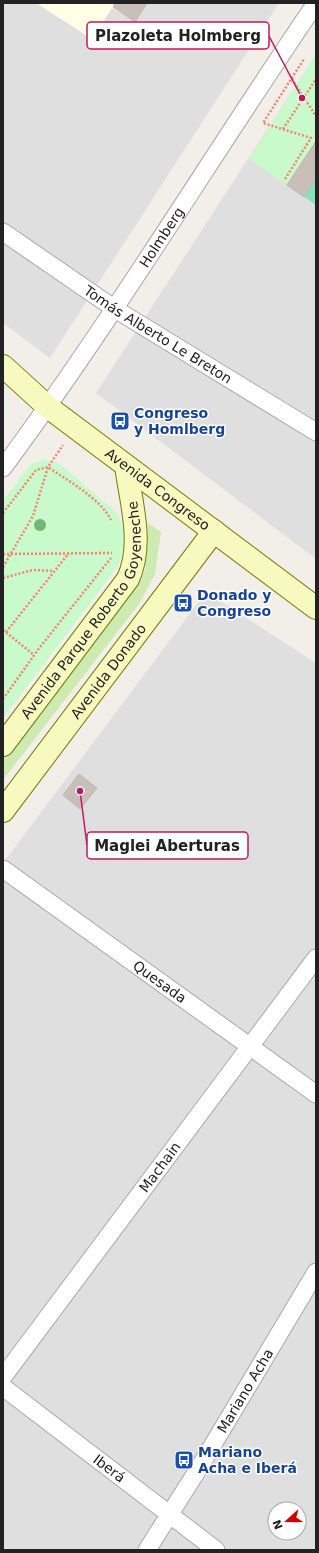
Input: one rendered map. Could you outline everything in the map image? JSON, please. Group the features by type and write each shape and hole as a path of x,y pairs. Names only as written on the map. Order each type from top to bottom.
{"main road":[{"name":"Avenida Congreso","path":"3,366 48,407 316,608"},
{"name":"Avenida Parque Roberto Goyeneche","path":"3,745 128,579 133,568 136,537 126,466"},
{"name":"Avenida Donado","path":"3,811 214,531"}],"street":[{"name":"Holmberg","path":"3,468 48,407 115,309 316,3"},
{"name":"Tomás Alberto Le Breton","path":"3,232 115,309 316,432"},
{"name":"Quesada","path":"3,869 316,1094"},
{"name":"Machain","path":"3,1377 316,958"},
{"name":"Mariano Acha","path":"147,1550 199,1468 316,1272"},
{"name":"Iberá","path":"3,1387 216,1550"}],"path":[{"path":"285,179 311,138 263,123 308,53"},
{"path":"292,79 316,114"},
{"path":"283,129 316,79"},
{"path":"3,567 33,516 48,467 74,427"},
{"path":"3,513 36,470 48,467 99,503 107,512 113,524"},
{"path":"3,554 115,553 116,549"},
{"path":"6,632 69,553"},
{"path":"3,578 33,570 55,571"},
{"path":"3,630 34,655"}],"shaded area":[{"path":"3,3 279,3 50,358 3,323"},
{"path":"36,3 147,3 135,22 112,8 92,39"},
{"path":"316,54 316,559 96,393"},
{"path":"206,592 316,663 316,1550 3,1550 3,863"}],"green space":[{"path":"316,54 316,141 287,185 249,159"},
{"path":"316,141 316,205 287,185"},
{"path":"44,459 60,464 116,512 122,525 124,539 122,552 118,566 3,718 3,501 30,465"},
{"path":"148,523 161,532 155,574 139,604 3,780 3,758 133,591 145,571"}],"building":[{"path":"115,3 147,3 135,22 113,7"},
{"path":"316,141 316,179 304,197 287,185"},
{"path":"79,774 97,788 80,809 63,795"}],"place":[{"name":"Plazoleta Holmberg","path":"302,98"},
{"name":"Congreso y Homlberg","path":"120,421"},
{"name":"Donado y Congreso","path":"183,603"},
{"name":"Maglei Aberturas","path":"80,791"},
{"name":"Mariano Acha e Iberá","path":"184,1460"}]}
